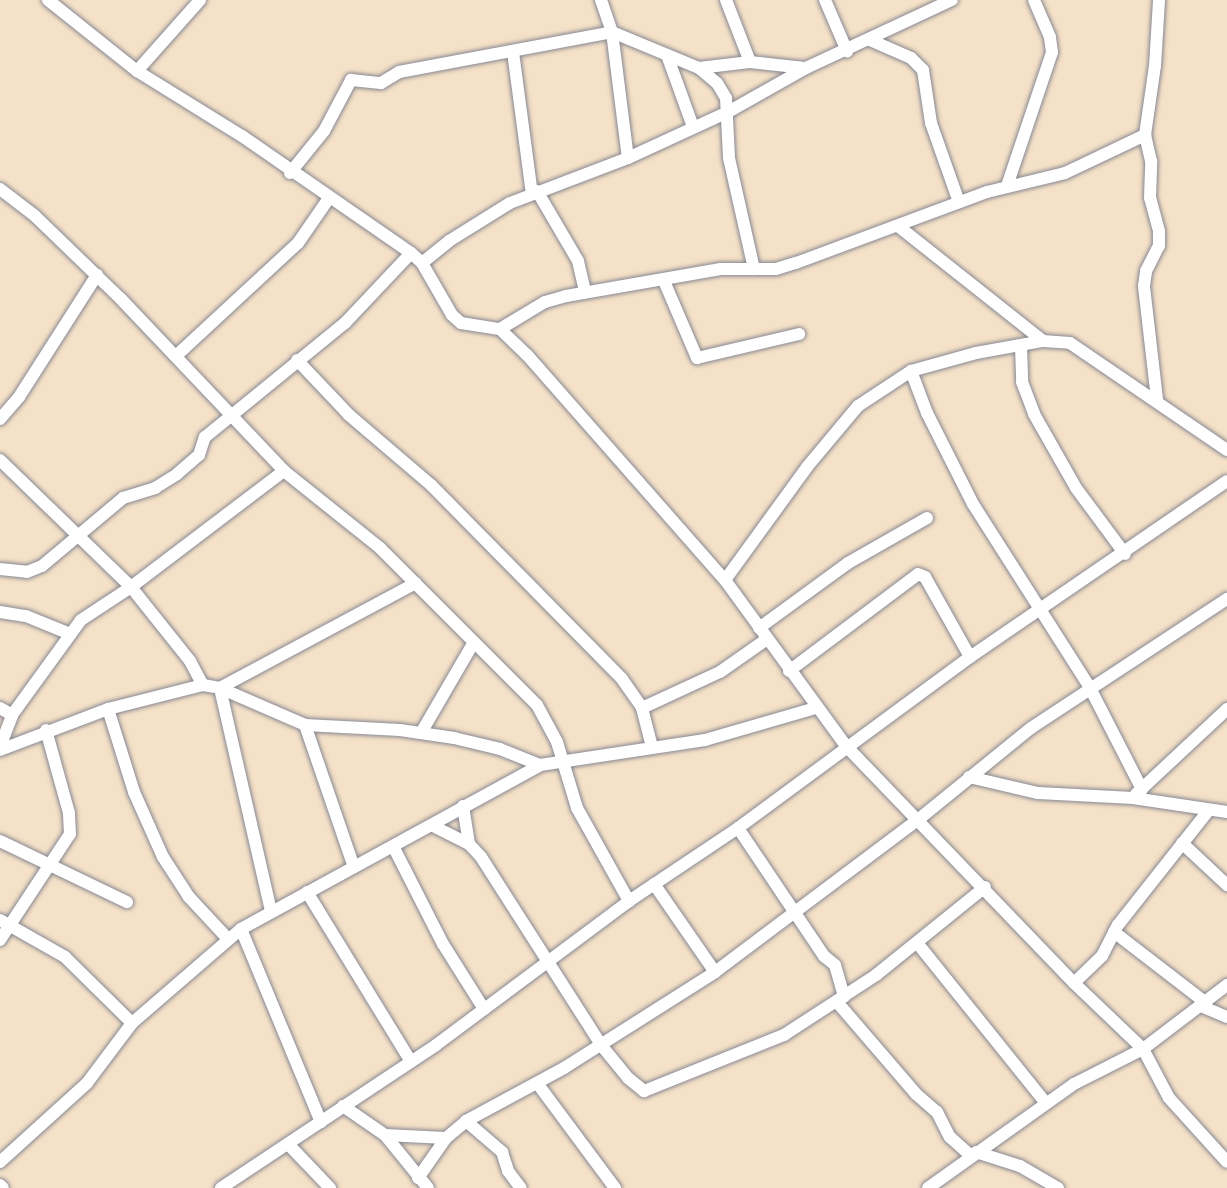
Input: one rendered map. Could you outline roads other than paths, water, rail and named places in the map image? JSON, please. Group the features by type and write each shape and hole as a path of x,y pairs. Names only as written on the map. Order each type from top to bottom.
{"street":[{"path":"48,0 61,4 137,70 242,136 291,173 411,253 422,263 461,324 500,329 559,388 725,580 789,671 846,746 920,819 1074,983 1143,1049 1169,1098 1227,1162"},
{"path":"137,70 200,0"},
{"path":"601,0 612,32 628,158"},
{"path":"726,0 750,62"},
{"path":"825,0 847,51"},
{"path":"422,263 473,224 534,192 628,158 728,112 806,68 847,51 952,0"},
{"path":"1007,186 1052,52 1050,37 1034,0"},
{"path":"1157,399 1144,286 1146,271 1159,246 1159,231 1150,198 1151,161 1145,135 1155,66 1158,0"},
{"path":"291,173 324,130 351,80 381,83 399,72 612,32 699,68 722,89 728,112 727,130 741,221 754,269"},
{"path":"870,40 910,58 923,70 931,123 959,202"},
{"path":"513,52 534,192 578,261 585,292"},
{"path":"667,55 693,127"},
{"path":"699,68 750,62 806,68"},
{"path":"714,118 727,130"},
{"path":"500,329 545,302 585,292 664,281 721,269 754,269 796,263 959,202 1007,186 1065,173 1145,135"},
{"path":"0,189 35,216 97,275 177,355 284,471 380,548 537,705 552,730 560,760 585,824 628,901"},
{"path":"177,355 298,243 328,198"},
{"path":"898,226 1043,341"},
{"path":"0,569 35,570 60,554 76,537 123,498 155,488 177,474 199,455 205,437 370,299 411,253"},
{"path":"0,419 19,397 97,275"},
{"path":"664,281 697,358 799,334"},
{"path":"725,580 807,467 858,406 911,371 976,353 1043,341 1070,343 1083,349 1157,399 1227,450"},
{"path":"1021,346 1022,382 1034,414 1076,488 1125,554"},
{"path":"297,360 349,415 431,485 622,679 642,708 652,747"},
{"path":"911,371 927,413 973,504 1043,610 1090,688 1137,793"},
{"path":"0,460 76,537 131,587 185,654 203,685"},
{"path":"0,748 12,715 70,634 95,610 131,587 284,471"},
{"path":"221,1188 411,1062 549,963 628,901 738,828 846,746 970,657 1125,554 1227,481"},
{"path":"759,628 849,563 927,518"},
{"path":"789,671 918,574 925,577 970,657"},
{"path":"220,688 416,582"},
{"path":"418,1178 446,1138 466,1121 602,1045 715,972 920,819 969,777 1090,688 1227,599"},
{"path":"0,612 26,616 70,634"},
{"path":"642,708 720,672 767,639"},
{"path":"421,733 474,642"},
{"path":"0,748 108,709 203,685 220,688 305,725 421,733 500,749 540,765"},
{"path":"220,688 271,912"},
{"path":"0,708 12,715"},
{"path":"0,1162 80,1090 132,1023 228,939 271,912 394,848 463,806 540,765 560,760 705,740 816,708"},
{"path":"108,709 137,801 163,857 189,897 228,939"},
{"path":"1137,793 1227,709"},
{"path":"305,725 322,783 354,867"},
{"path":"0,940 5,923 67,842 72,825 46,730"},
{"path":"969,777 1070,797 1137,793 1208,811 1227,812"},
{"path":"463,806 469,844"},
{"path":"1074,983 1102,956 1114,932 1208,811"},
{"path":"433,826 469,844 490,869 602,1045 638,1088 651,1090 784,1035 918,944 985,887"},
{"path":"738,828 794,913 835,965 840,999 901,1077 937,1112 950,1137 974,1154 1020,1166 1058,1188"},
{"path":"0,841 127,902"},
{"path":"1182,843 1227,885"},
{"path":"394,848 442,944 484,1009"},
{"path":"654,884 715,972"},
{"path":"307,892 411,1062"},
{"path":"5,923 65,957 132,1023"},
{"path":"241,929 321,1122"},
{"path":"1114,932 1203,1004 1227,1017"},
{"path":"918,944 1046,1103"},
{"path":"928,1188 1046,1103 1143,1049 1227,985"},
{"path":"537,1083 615,1188"},
{"path":"343,1106 385,1135 428,1188"},
{"path":"466,1121 502,1152 508,1171 521,1188"},
{"path":"385,1135 446,1138"},
{"path":"288,1143 330,1188"}]}
